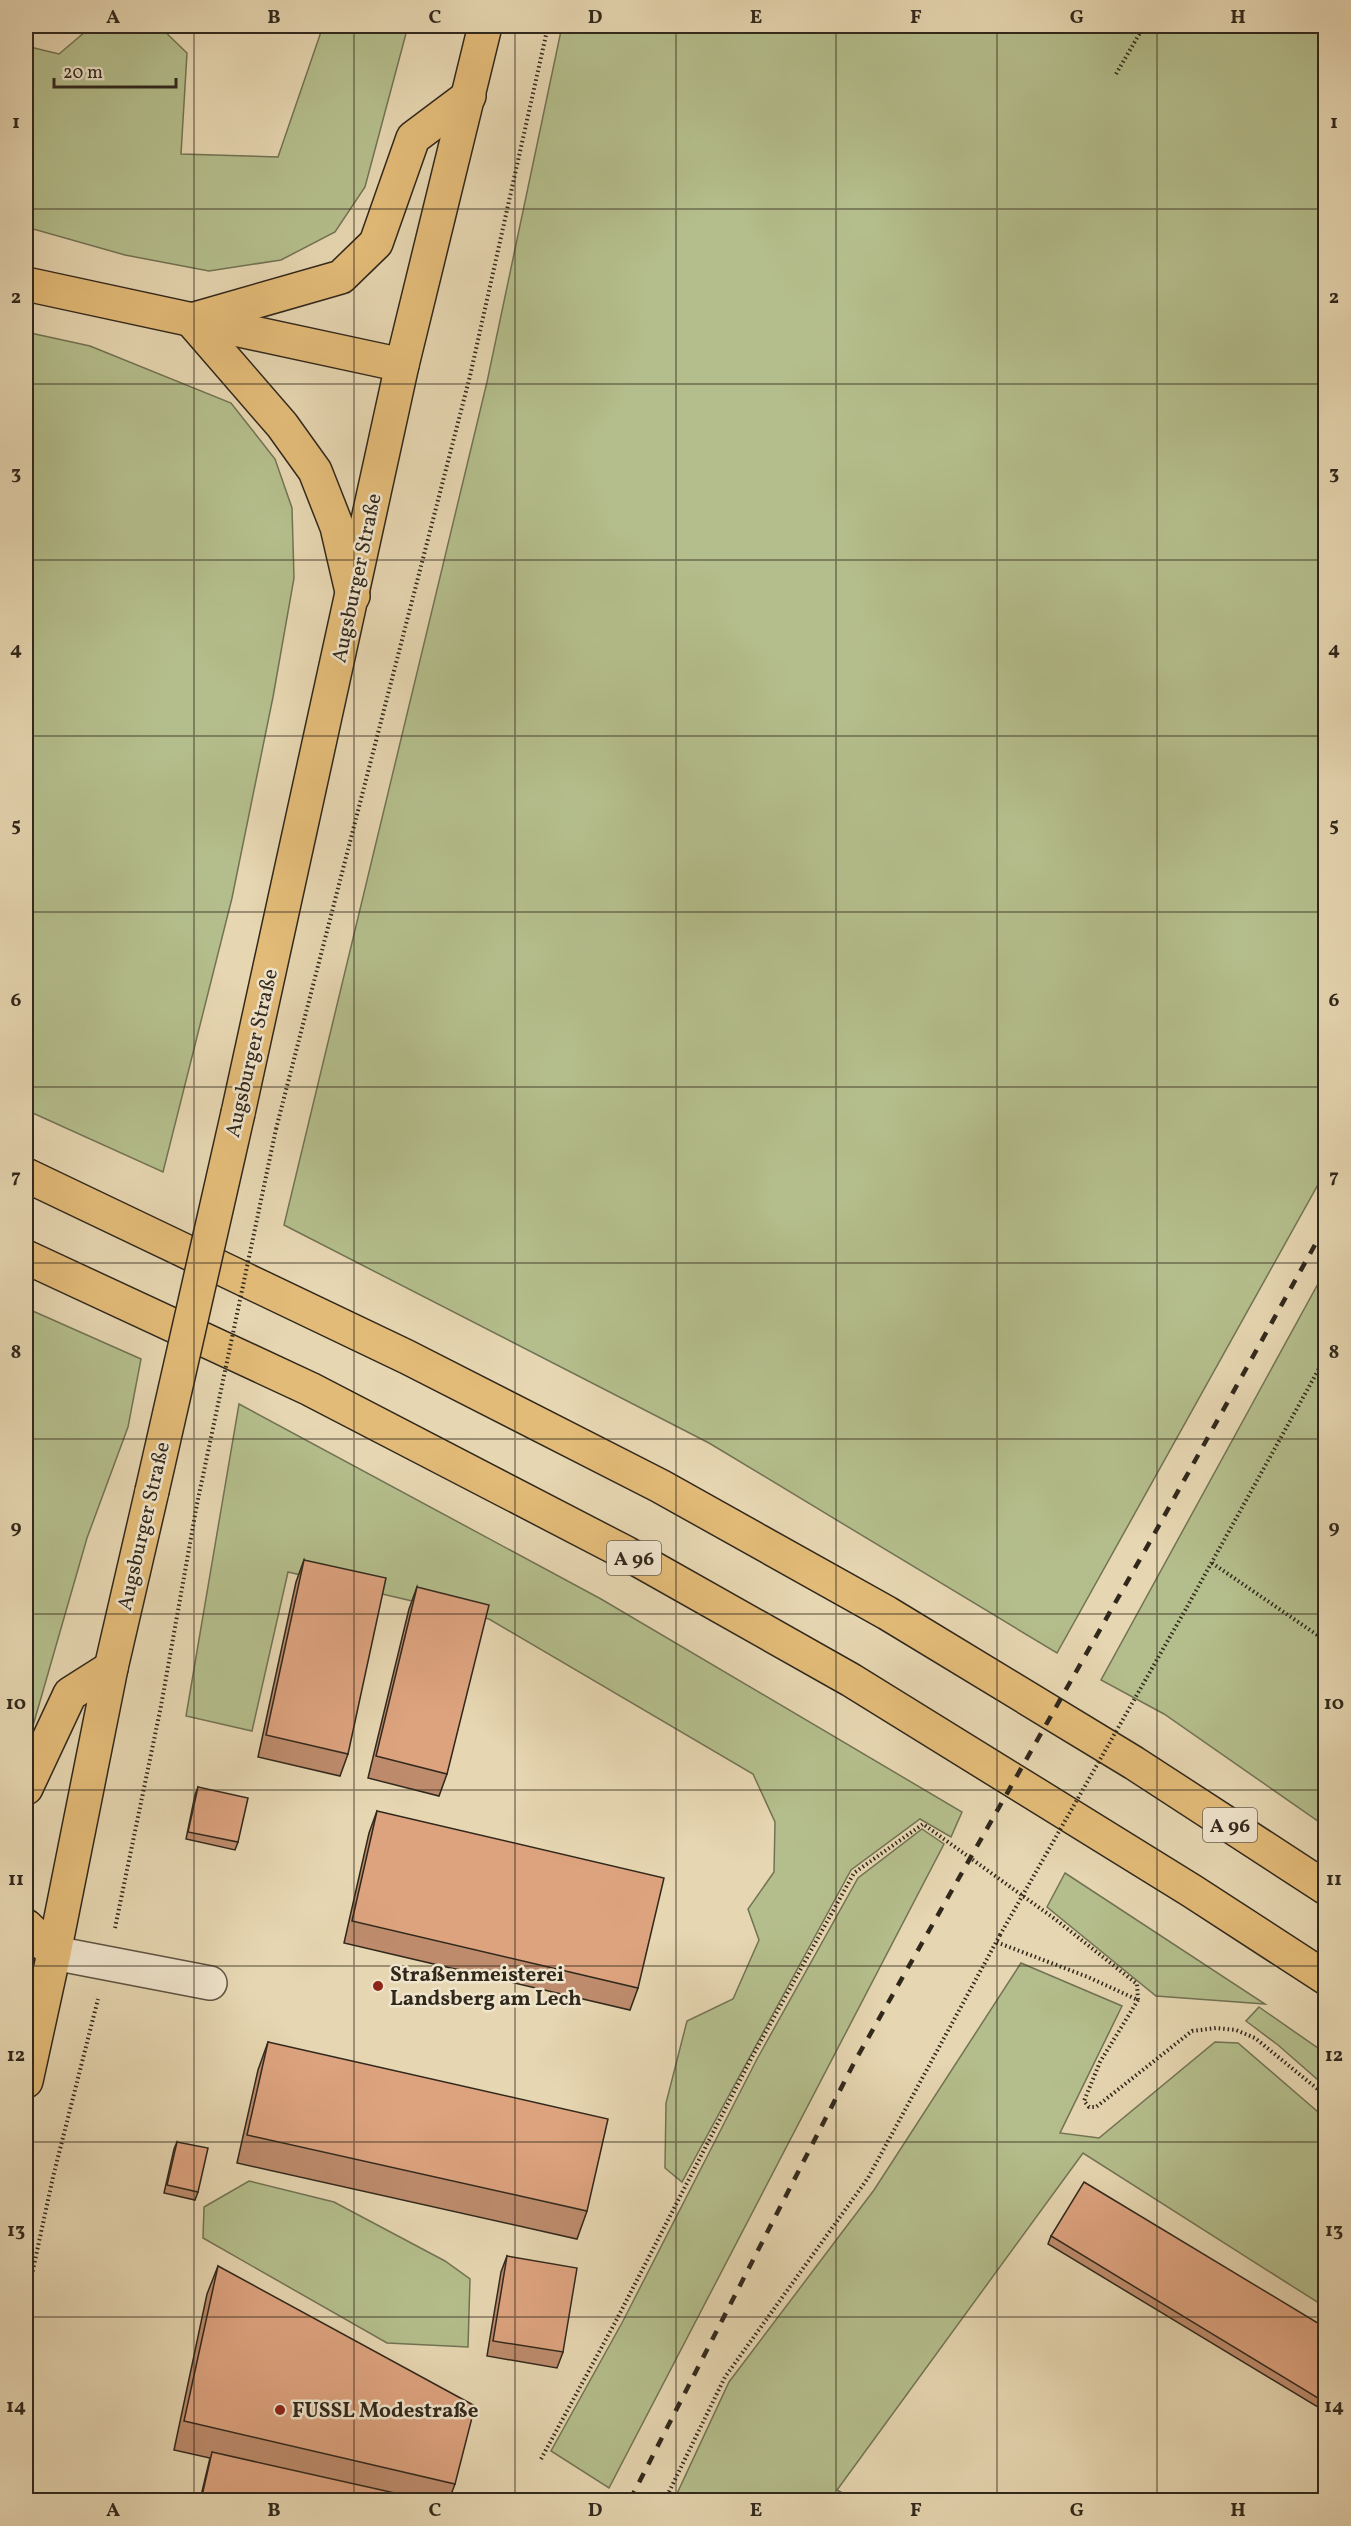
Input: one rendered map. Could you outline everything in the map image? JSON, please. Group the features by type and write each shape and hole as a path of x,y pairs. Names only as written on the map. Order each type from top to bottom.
{"main road":[{"name":"Augsburger Straße","path":"26,2081 40,1954 152,1491 353,596 402,365 485,26"},
{"path":"191,320 341,277 376,243 413,138 469,96"},
{"path":"26,284 402,365"},
{"path":"191,320 282,425 315,471 337,527 353,596"},
{"name":"A 96","path":"26,1174 396,1352 660,1486 887,1613 1125,1756 1326,1888"},
{"name":"A 96","path":"34,1262 310,1389 626,1553 851,1680 1182,1885 1326,1978"},
{"path":"26,1788 70,1694 111,1668"},
{"path":"26,1926 40,1954"}],"lane":[{"path":"40,1954 210,1983"}],"path":[{"path":"26,2302 53,2177 107,1964 161,1706 197,1504 276,1129 470,376 548,26"},
{"path":"1116,74 1144,26"},
{"path":"665,2500 725,2378 868,2178 996,1942 1212,1563 1326,1356"},
{"path":"1212,1563 1326,1641"},
{"path":"541,2459 618,2317 752,2057 854,1873 923,1824 1055,1919 1137,1984 1138,2000 1100,2062 1084,2101 1089,2107 1096,2107 1192,2031 1216,2028 1236,2030 1255,2038 1326,2096"},
{"path":"996,1942 1088,1977 1138,2000"}],"green space":[{"path":"92,26 159,26 187,53 181,154 278,157 323,26 408,26 365,187 335,232 281,260 209,271 125,255 26,227 26,46 59,54"},
{"path":"562,26 1325,26 1325,1172 1057,1653 709,1443 284,1225 487,382"},
{"path":"26,332 90,346 231,403 275,459 292,508 294,578 273,697 232,898 163,1172 26,1110"},
{"path":"1325,1271 1326,1826 1164,1714 1101,1680"},
{"path":"26,1308 141,1359 128,1427 87,1538 26,1750"},
{"path":"239,1404 601,1599 962,1812 951,1837 920,1819 851,1870 682,2182 665,2168 666,2103 687,2021 733,1999 759,1940 748,1909 774,1872 775,1822 753,1774 489,1619 288,1572 252,1731 186,1716"},
{"path":"922,1829 944,1844 609,2488 551,2451 623,2321 757,2059 858,1878"},
{"path":"1065,1873 1265,2004 1156,1996 1047,1907"},
{"path":"1021,1963 1122,2006 1060,2133 1099,2138 1215,2042 1238,2043 1325,2118 1325,2307 1083,2153 837,2490 855,2500 674,2500 729,2382 874,2190"},
{"path":"1259,2007 1325,2053 1325,2086 1246,2021"},
{"path":"249,2181 334,2202 445,2261 470,2279 468,2347 387,2343 203,2238 204,2207"}],"building":[{"path":"304,1560 386,1578 348,1754 266,1735"},
{"path":"417,1587 489,1605 447,1774 376,1756"},
{"path":"198,1787 248,1798 238,1842 188,1832"},
{"path":"377,1811 664,1878 638,1988 352,1921"},
{"path":"268,2042 608,2119 587,2211 247,2135"},
{"path":"177,2142 208,2148 198,2192 167,2185"},
{"path":"1084,2182 1326,2328 1326,2403 1051,2236"},
{"path":"507,2256 577,2268 563,2352 493,2341"},
{"path":"218,2266 475,2406 455,2484 184,2421"},
{"path":"212,2452 426,2500 201,2500"}],"railway":[{"path":"630,2500 855,2061 1152,1538 1326,1225"}],"place":[{"name":"Straßenmeisterei Landsberg am Lech","path":"378,1986"},
{"name":"FUSSL Modestraße","path":"280,2410"}]}
